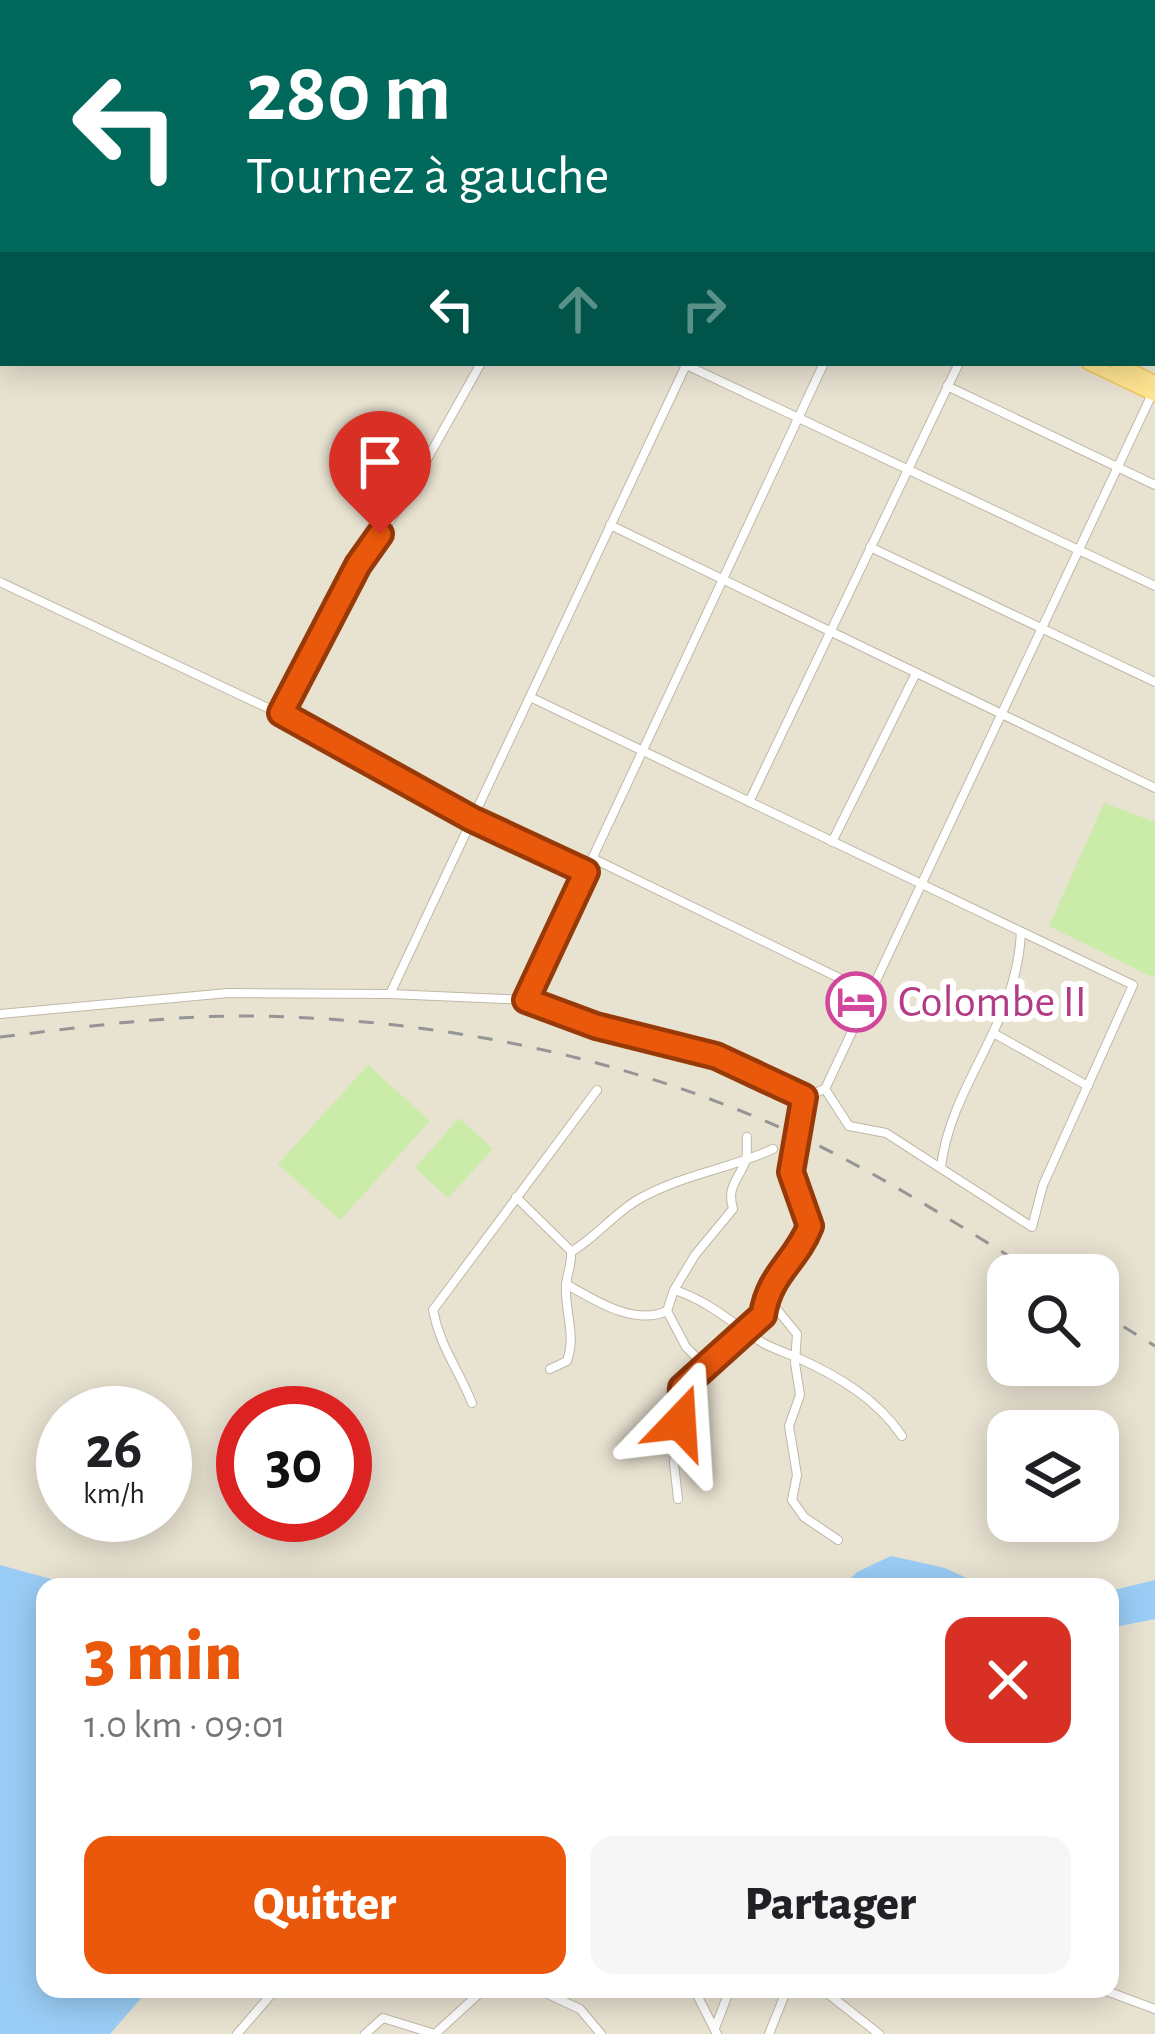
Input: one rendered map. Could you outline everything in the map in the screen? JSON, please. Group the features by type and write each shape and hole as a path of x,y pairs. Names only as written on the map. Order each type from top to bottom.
{"main road":[{"path":"1095,366 1154,390"},
{"path":"1120,366 1154,390"}],"street":[{"path":"281,713 358,565 402,504 479,366"},
{"path":"390,994 684,366"},
{"path":"689,366 1155,586"},
{"path":"526,1000 823,366"},
{"path":"749,802 957,366"},
{"path":"947,386 1155,485"},
{"path":"0,1014 228,993 526,1000 596,1026 716,1056 804,1097 825,1089 1154,390"},
{"path":"610,525 1155,788"},
{"path":"870,547 1155,682"},
{"path":"0,582 281,713 472,819 586,872"},
{"path":"832,842 916,673"},
{"path":"530,697 1133,986 1042,1185 1032,1227 886,1133 849,1126 825,1089"},
{"path":"592,858 871,994"},
{"path":"941,1168 945,1134 1020,968 1021,932"},
{"path":"994,1034 1088,1086"},
{"path":"472,1403 456,1365 440,1344 433,1310 597,1090"},
{"path":"678,1499 674,1463 682,1388 763,1315 775,1275 800,1252 810,1226 791,1172 804,1097"},
{"path":"705,1366 686,1347 667,1311 695,1255 733,1209 729,1196 746,1161 747,1137"},
{"path":"571,1252 635,1200 698,1172 746,1161 772,1149"},
{"path":"516,1197 571,1252 572,1270 565,1283 573,1325 571,1350 567,1361 550,1370"},
{"path":"565,1283 625,1312 652,1318 667,1311"},
{"path":"674,1290 703,1299 765,1344 866,1397 887,1414 902,1436"},
{"path":"766,1296 797,1334 800,1395 789,1426 797,1474 792,1500 804,1517 838,1540"},
{"path":"1119,1996 1155,2009"},
{"path":"237,2034 268,1998"},
{"path":"365,2034 383,2018 435,2033 474,1998"},
{"path":"556,1998 580,2009 601,2034"},
{"path":"698,1998 714,2032"},
{"path":"714,2032 727,1998"},
{"path":"769,2034 783,1998"},
{"path":"833,1998 879,2034"}],"shaded area":[{"path":"0,366 1155,366 1155,2034 98,2034 128,1998 1119,1998 1119,1578 36,1578 36,1585 0,1579"}],"green space":[{"path":"1104,803 1155,822 1155,975 1049,926"},
{"path":"368,1065 430,1121 340,1220 278,1164"},
{"path":"459,1118 493,1149 448,1198 415,1168"}],"water":[{"path":"891,1556 967,1578 851,1578"},
{"path":"0,1565 47,1578 36,1578 36,1998 141,1998 110,2034 0,2034"},
{"path":"1155,1580 1155,1619 1119,1626 1119,1589"}],"railway":[{"path":"0,1037 158,1020 254,1016 395,1025 535,1048 672,1086 803,1138 1005,1254"},
{"path":"1119,1324 1155,1346"}],"place":[{"name":"Colombe II","path":"856,1002"}],"route":[{"path":"380,534 358,565 281,713 472,819 586,872 526,1000 596,1026 716,1056 804,1097 791,1172 810,1226 800,1252 775,1275 763,1315 682,1388 680,1422"}]}
